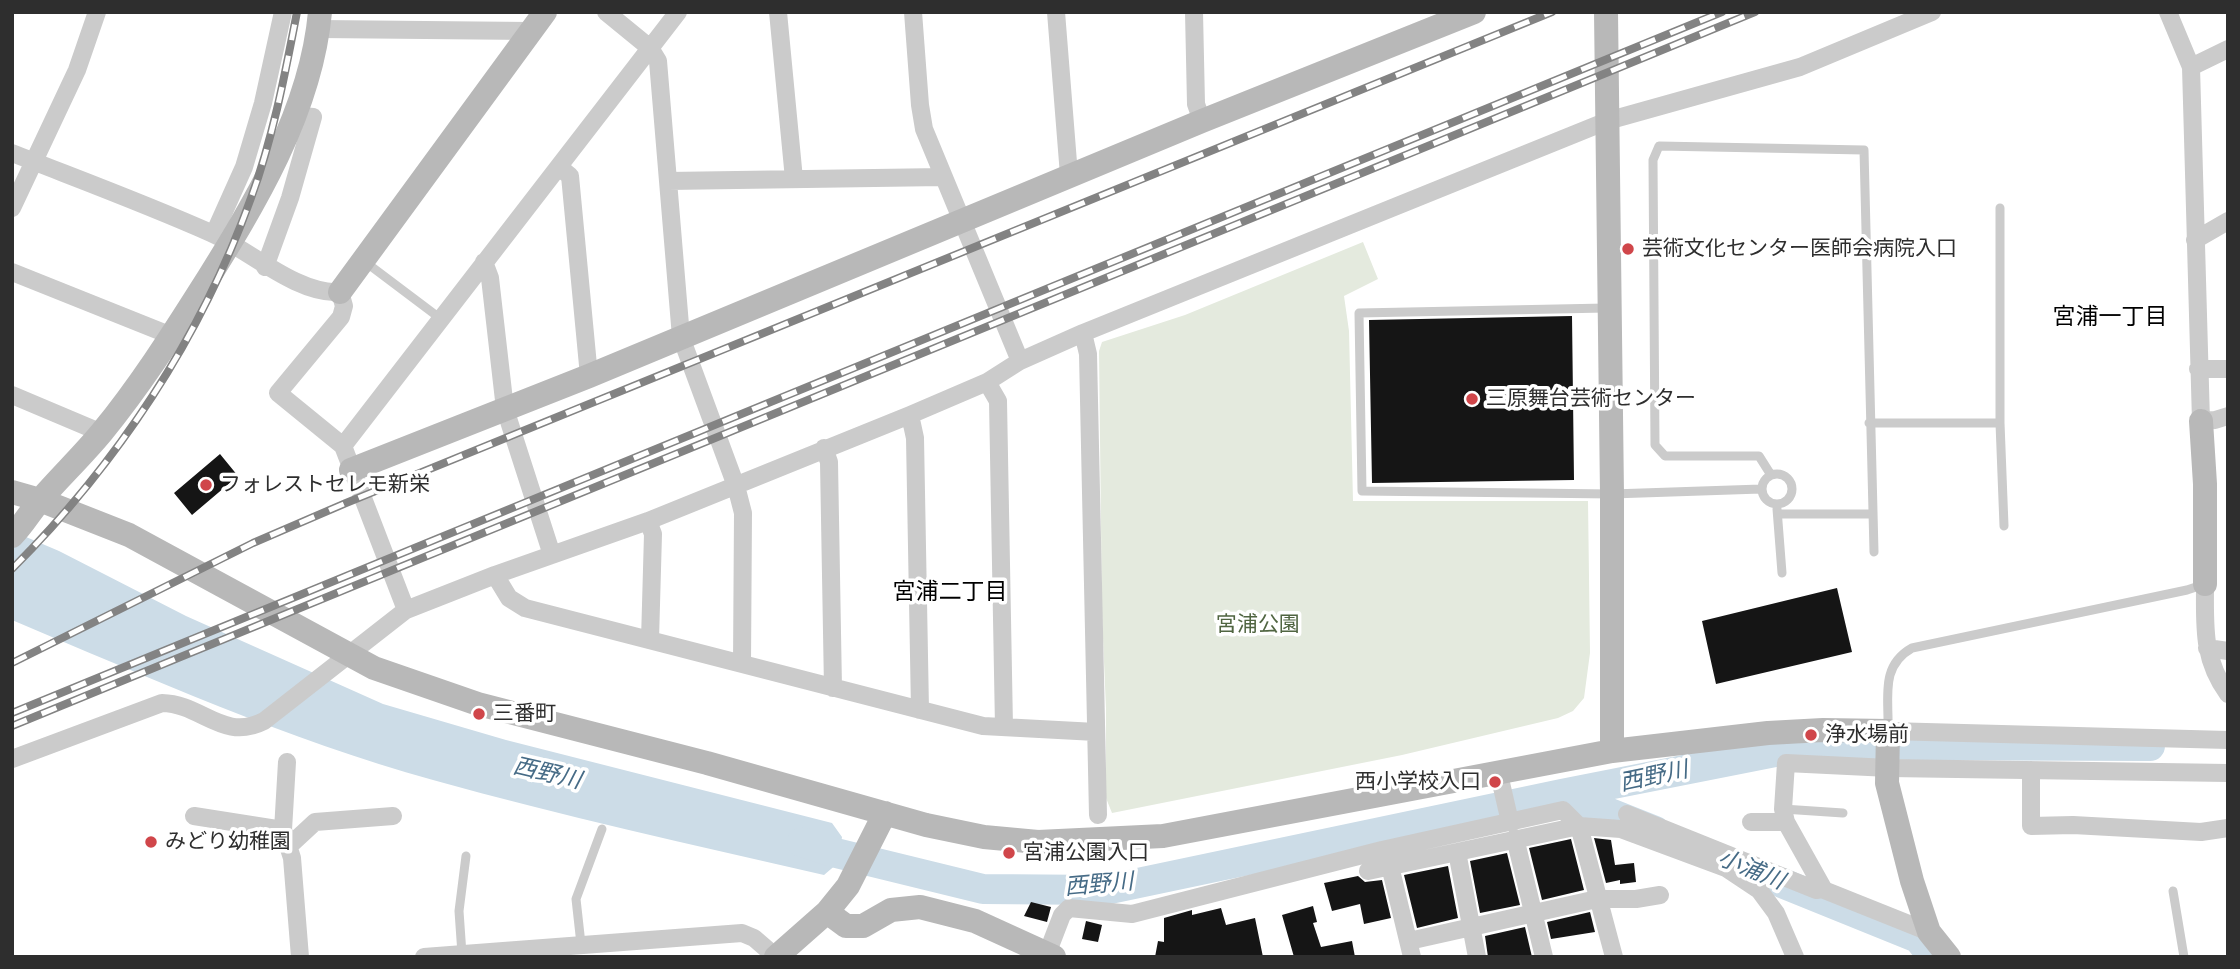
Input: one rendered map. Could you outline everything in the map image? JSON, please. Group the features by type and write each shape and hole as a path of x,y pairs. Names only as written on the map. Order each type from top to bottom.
{"street":[{"path":"12,208 77,70 97,12"},
{"path":"221,239 263,103 283,12"},
{"path":"606,12 650,48 658,61 681,337 736,486 743,513 742,664"},
{"path":"343,446 678,12"},
{"path":"778,12 794,179"},
{"path":"913,12 920,105 925,129 1020,361"},
{"path":"1056,12 1069,176"},
{"path":"1194,12 1196,104 1202,121"},
{"path":"1606,12 1612,751"},
{"path":"12,760 162,703 180,706 224,726 252,728 407,610 495,575 648,521 911,415 987,382 1020,361 1083,333 1607,121 1800,67 1932,12"},
{"path":"2168,12 2191,67 2198,369 2205,484 2205,641 2216,677 2228,694"},
{"path":"351,470 589,376 964,219 1470,13"},
{"path":"15,533 40,500 102,433 172,336 221,239 277,155 303,91 319,21 538,22"},
{"path":"340,292 538,22"},
{"path":"2191,67 2228,49"},
{"path":"265,267 290,198 313,117 293,115"},
{"path":"12,153 221,239 265,267 326,293 340,292"},
{"path":"559,167 570,176 589,376"},
{"path":"668,181 943,177"},
{"path":"2195,240 2228,221"},
{"path":"484,262 490,278 505,409 552,555"},
{"path":"12,272 172,336"},
{"path":"340,292 344,306 341,317 278,393 343,446 407,610"},
{"path":"1083,333 1088,354 1098,815"},
{"path":"2198,369 2228,369"},
{"path":"987,382 998,401 1004,727"},
{"path":"12,395 102,433"},
{"path":"911,415 915,438 920,710"},
{"path":"2201,421 2228,416"},
{"path":"824,448 829,462 833,688"},
{"path":"12,492 40,500 130,536 374,668 478,704 926,825 984,837 1038,842 1163,836 1612,751 1768,733 1823,730 2228,740"},
{"path":"648,521 653,534 650,640"},
{"path":"495,575 509,598 525,608 983,726 1096,732"},
{"path":"2207,648 2228,650"},
{"path":"1888,731 1887,783 1913,881 1929,932 1949,957"},
{"path":"288,762 286,838 292,858 300,957"},
{"path":"1823,889 1785,815 1786,763 1889,768 2228,774"},
{"path":"2031,770 2031,826 2074,825 2201,832 2228,828"},
{"path":"1501,783 1544,957"},
{"path":"424,957 525,954 581,944 743,933 754,938 776,957 827,912 848,886 885,813"},
{"path":"1627,814 1929,932"},
{"path":"1751,822 1785,815"},
{"path":"194,816 286,838 315,822 393,816"},
{"path":"827,912 846,926 863,926 891,909 920,907 975,921 1050,955 1062,915 1069,908 1132,914 1382,850 1512,830 1579,826 1621,829 1726,868 1759,890 1776,913 1795,957"},
{"path":"1579,826 1614,957"},
{"path":"1368,871 1457,852 1512,830"},
{"path":"1382,850 1390,866 1410,949 1533,913 1597,900 1660,895"},
{"path":"1457,852 1477,957"}],"lane":[{"path":"1770,475 1759,456 1665,456 1655,445 1653,160 1659,146 1864,150 1874,552"},
{"path":"2000,208 2000,423 2004,526"},
{"path":"363,260 441,319"},
{"path":"1610,308 1359,313 1362,491 1612,494 1761,489"},
{"path":"1869,423 2000,423"},
{"path":"1777,509 1788,500 1793,489 1783,475 1770,475 1765,478 1761,489 1766,500 1777,509 1872,514"},
{"path":"1777,509 1782,573"},
{"path":"1888,731 1891,666 1904,652 1912,648 2188,590 2205,584"},
{"path":"1785,815 1843,813"},
{"path":"581,944 576,899 602,829"},
{"path":"461,954 459,911 466,856"},
{"path":"2174,891 2184,957"}],"green space":[{"name":"宮浦公園","path":"1363,242 1378,279 1344,296 1349,331 1353,501 1588,501 1590,653 1584,698 1573,711 1558,718 1402,755 1112,813 1106,798 1102,614 1099,351 1102,342 1185,315"}],"water":[{"path":"12,531 59,551 186,616 383,704 506,740 832,823 842,837 838,863 824,875 530,806 379,764 220,707 12,620"}],"building":[{"name":"三原舞台芸術センター","path":"1572,316 1574,480 1372,483 1369,320"},
{"name":"フォレストセレモ新栄","path":"220,454 238,476 192,515 174,493"},
{"path":"1837,588 1852,652 1716,684 1702,621"},
{"path":"1594,838 1611,840 1615,865 1634,863 1636,882 1620,884 1620,880 1606,883"},
{"path":"1571,839 1584,890 1542,900 1529,848"},
{"path":"1507,853 1520,905 1480,913 1470,861"},
{"path":"1448,866 1458,918 1417,928 1404,875"},
{"path":"1358,876 1365,882 1382,880 1391,918 1364,924 1360,904 1332,911 1324,883"},
{"path":"1031,902 1051,907 1047,922 1024,916"},
{"path":"1313,906 1317,922 1313,923 1321,947 1352,941 1355,957 1294,957 1282,915"},
{"path":"1221,908 1226,925 1255,918 1263,957 1155,957 1158,941 1164,942 1164,918 1192,910 1192,915"},
{"path":"1590,912 1595,932 1551,939 1547,922"},
{"path":"1086,921 1102,925 1098,942 1082,939"},
{"path":"1525,927 1532,957 1488,957 1485,936"}],"waterway":[{"name":"西野川","path":"802,842 832,852 983,889 1105,890 1775,752 1871,745 2150,746"},
{"name":"小浦川","path":"1562,794 1655,831"},
{"name":"小浦川","path":"1782,883 1918,938 1933,957"}],"railway":[{"path":"12,569 87,486 121,442 152,397 207,300 231,250 259,175 278,106 297,12"},
{"path":"12,663 253,543 346,503 1552,12"},
{"path":"12,713 1722,12"},
{"path":"12,726 1755,12"}],"place":[{"name":"芸術文化センター医師会病院入口","path":"1628,249"},
{"name":"三原舞台芸術センター","path":"1472,399"},
{"name":"フォレストセレモ新栄","path":"206,485"},
{"name":"三番町","path":"479,714"},
{"name":"浄水場前","path":"1811,735"},
{"name":"西小学校入口","path":"1495,782"},
{"name":"みどり幼稚園","path":"151,842"},
{"name":"宮浦公園入口","path":"1009,853"}],"district":[{"name":"宮浦一丁目","path":"2110,317"},
{"name":"宮浦二丁目","path":"950,592"}]}
